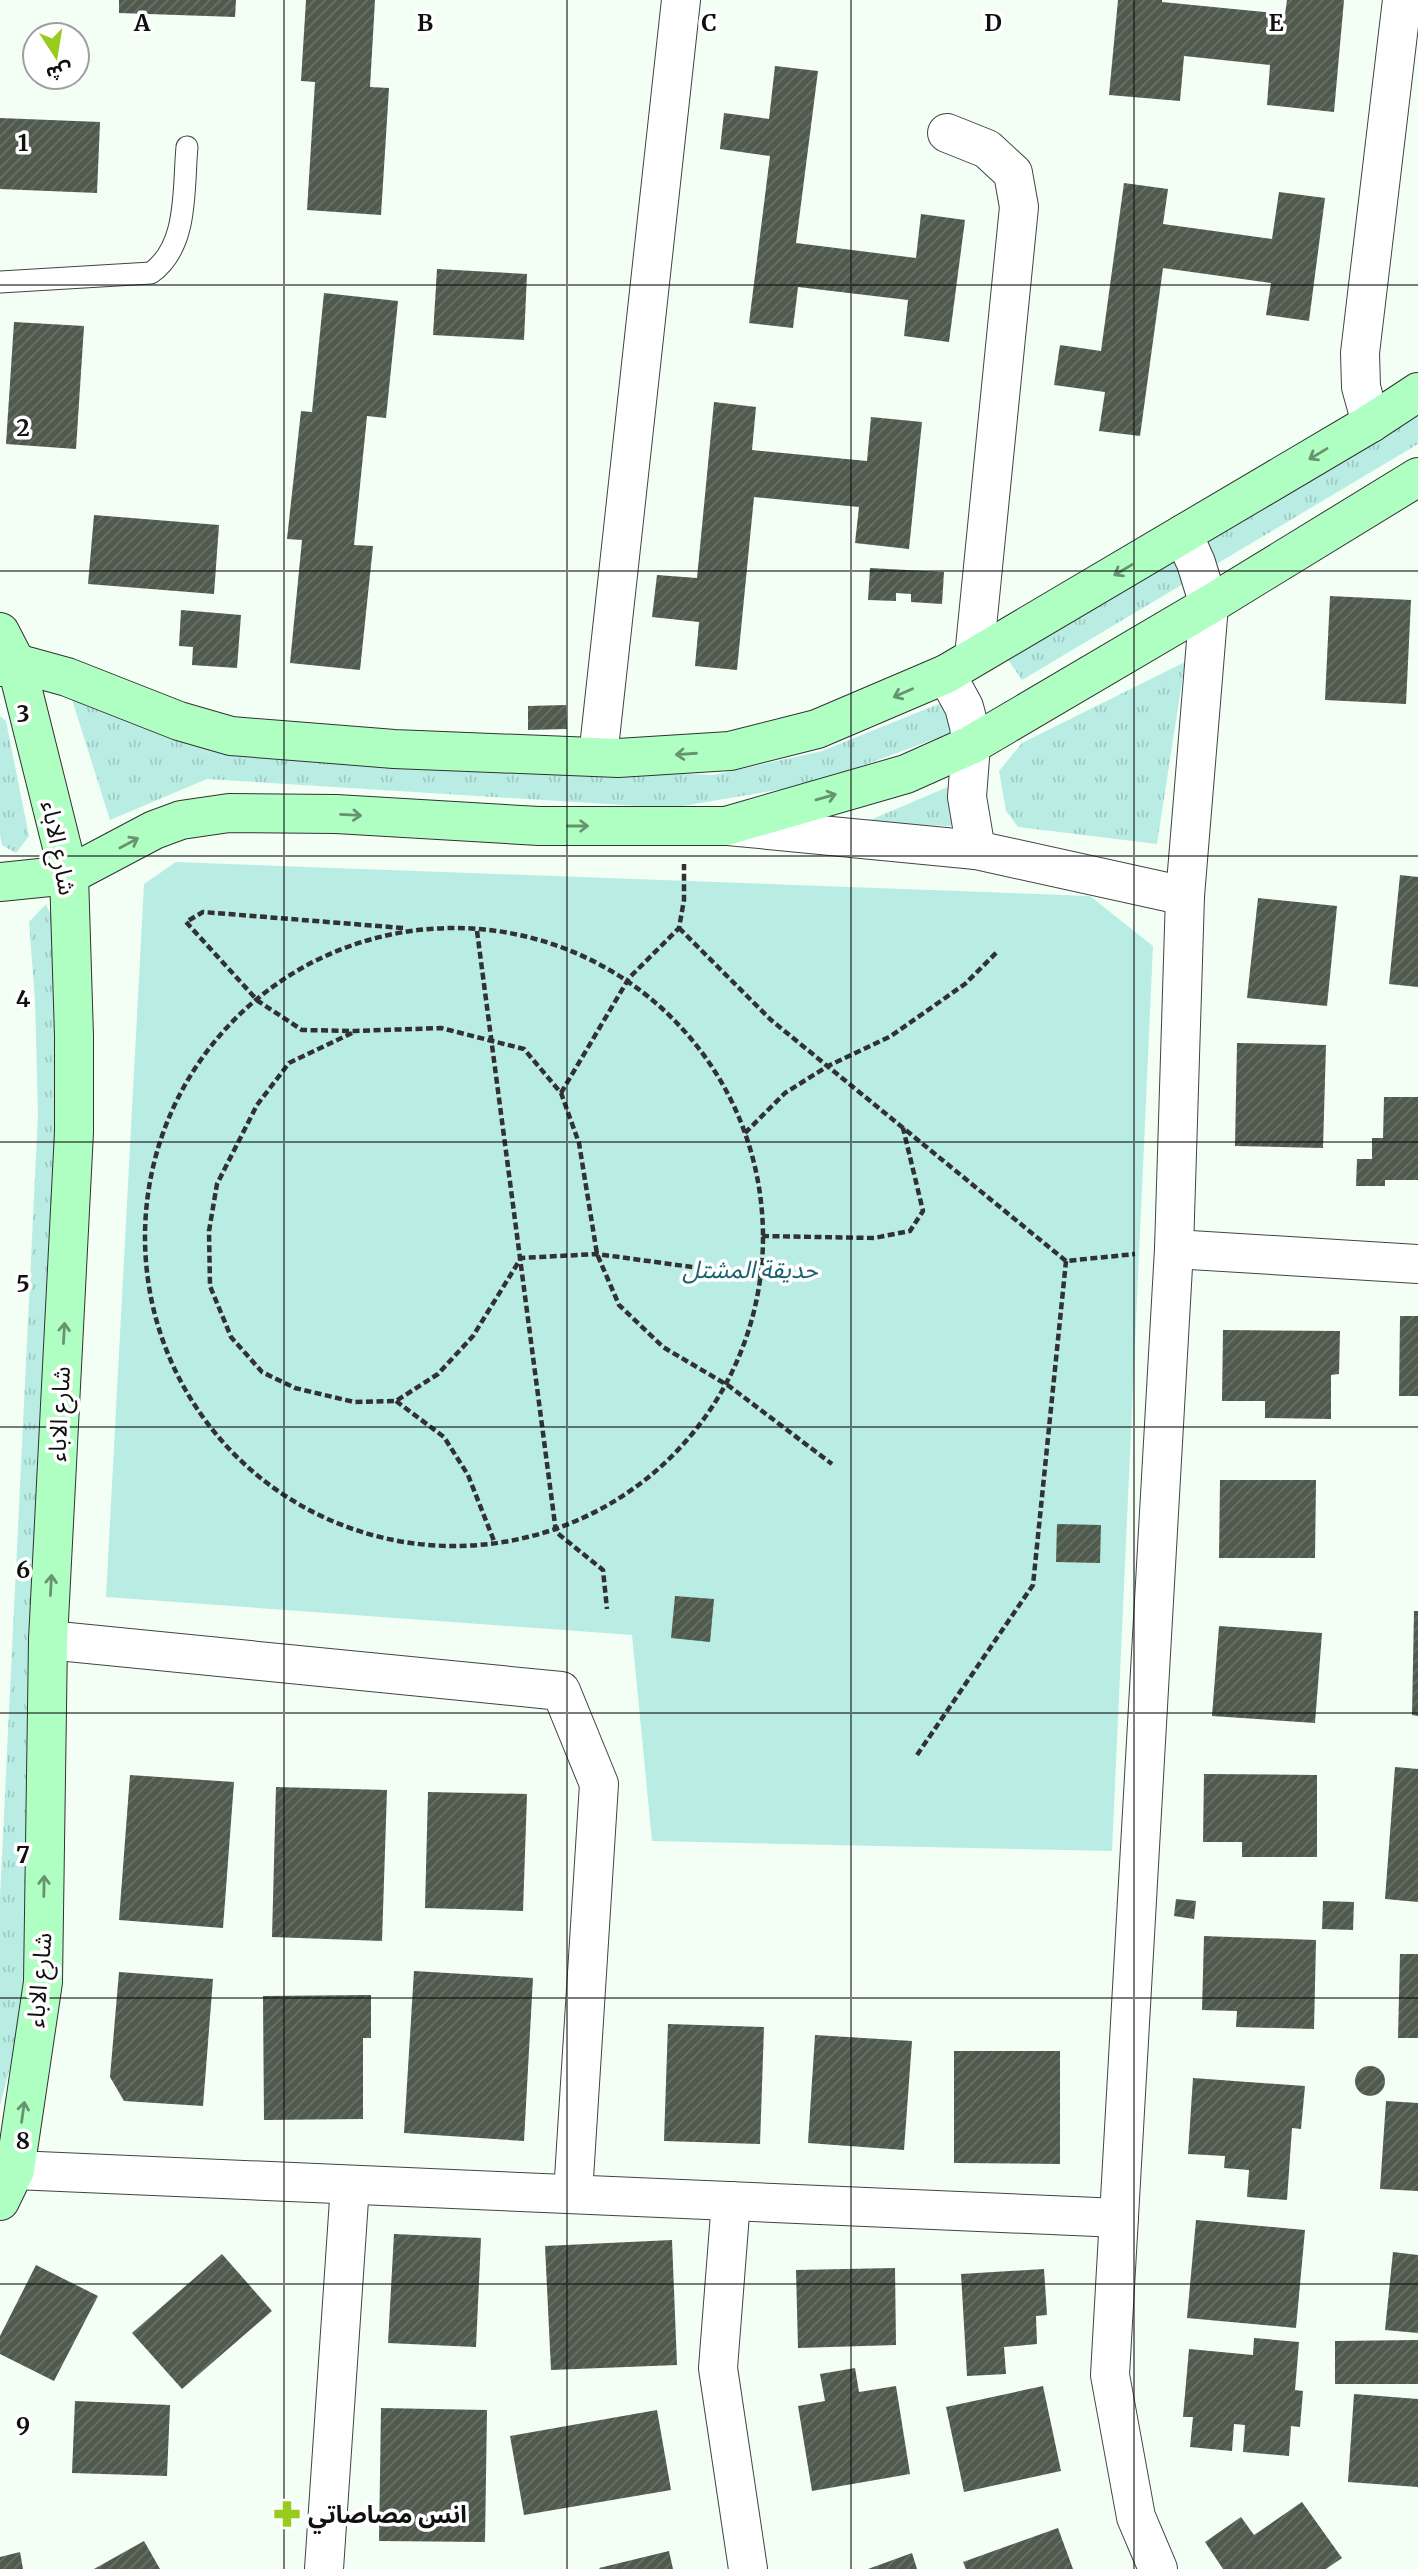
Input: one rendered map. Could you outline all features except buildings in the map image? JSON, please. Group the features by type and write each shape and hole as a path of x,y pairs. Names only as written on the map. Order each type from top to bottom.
{"street":[{"path":"598,757 681,0"},
{"path":"1371,423 1361,387 1360,353 1402,0"},
{"path":"947,133 987,149 1013,173 1019,207 960,666 971,745 967,797 976,849"},
{"path":"5,654 179,721 232,736 394,749 598,757 730,751 817,729 960,666 1371,423 1418,392"},
{"path":"726,826 906,774 971,745 1209,605 1418,477"},
{"path":"1157,2569 1136,2517 1110,2375 1174,1249 1185,896 1209,605 1196,563 1183,534"},
{"name":"شارع الاباء","path":"5,654 69,876 74,1037 74,1132 48,1640 43,1982 7,2186"},
{"path":"0,882 69,876 181,820 229,813 336,814 539,826 726,826 976,849 1185,896"},
{"path":"1174,1249 1418,1265"},
{"path":"48,1640 561,1691 599,1784 573,2194"},
{"path":"7,2186 350,2185 1119,2218"},
{"path":"324,2569 350,2185"},
{"path":"731,2201 718,2368 748,2569"}],"lane":[{"path":"0,282 151,273 160,267 172,250 180,227 187,146"}],"path":[{"path":"561,1093 629,978 679,928 684,900 685,826"},
{"path":"408,929 300,966 258,1001 212,1040 157,1141 142,1255 169,1366 235,1459 330,1524 442,1548 556,1532 657,1475 729,1386 765,1277 758,1163 711,1058 629,978 524,933 408,929 203,912 186,922 258,1001 302,1030 441,1028 524,1049 561,1093 579,1143 597,1254 619,1305 663,1347 729,1386 832,1464"},
{"path":"679,928 771,1020 1066,1261 1174,1249"},
{"path":"477,931 556,1532 603,1570 607,1609"},
{"path":"745,1133 785,1093 828,1066 891,1036 965,984 997,952"},
{"path":"355,1031 289,1063 257,1105 217,1184 209,1231 210,1286 231,1337 262,1372 295,1388 354,1402 396,1401 438,1374 472,1336 521,1258"},
{"path":"762,1236 874,1238 910,1231 923,1211 903,1128"},
{"path":"521,1258 597,1254 765,1277"},
{"path":"916,1755 1032,1585 1066,1261"},
{"path":"396,1401 444,1437 468,1475 494,1541"}],"green space":[{"path":"1418,409 1418,444 1022,680 1006,657"},
{"path":"1185,662 1157,844 1018,827 1006,811 999,771 1022,743"},
{"path":"68,687 192,741 611,771 714,775 822,751 941,703 959,730 813,784 671,808 207,779 110,820"},
{"path":"0,716 6,721 29,836 16,853 2,845 0,835"},
{"path":"950,786 952,826 863,823"},
{"name":"حديقة المشتل","path":"176,862 1090,896 1153,946 1112,1851 652,1841 632,1635 106,1597 144,884"},
{"path":"46,904 58,930 70,1118 23,1982 17,2039 0,2106 0,1897 38,1115 35,1000 29,922"}],"place":[{"name":"انس مصاصاتي","path":"287,2514"}]}
